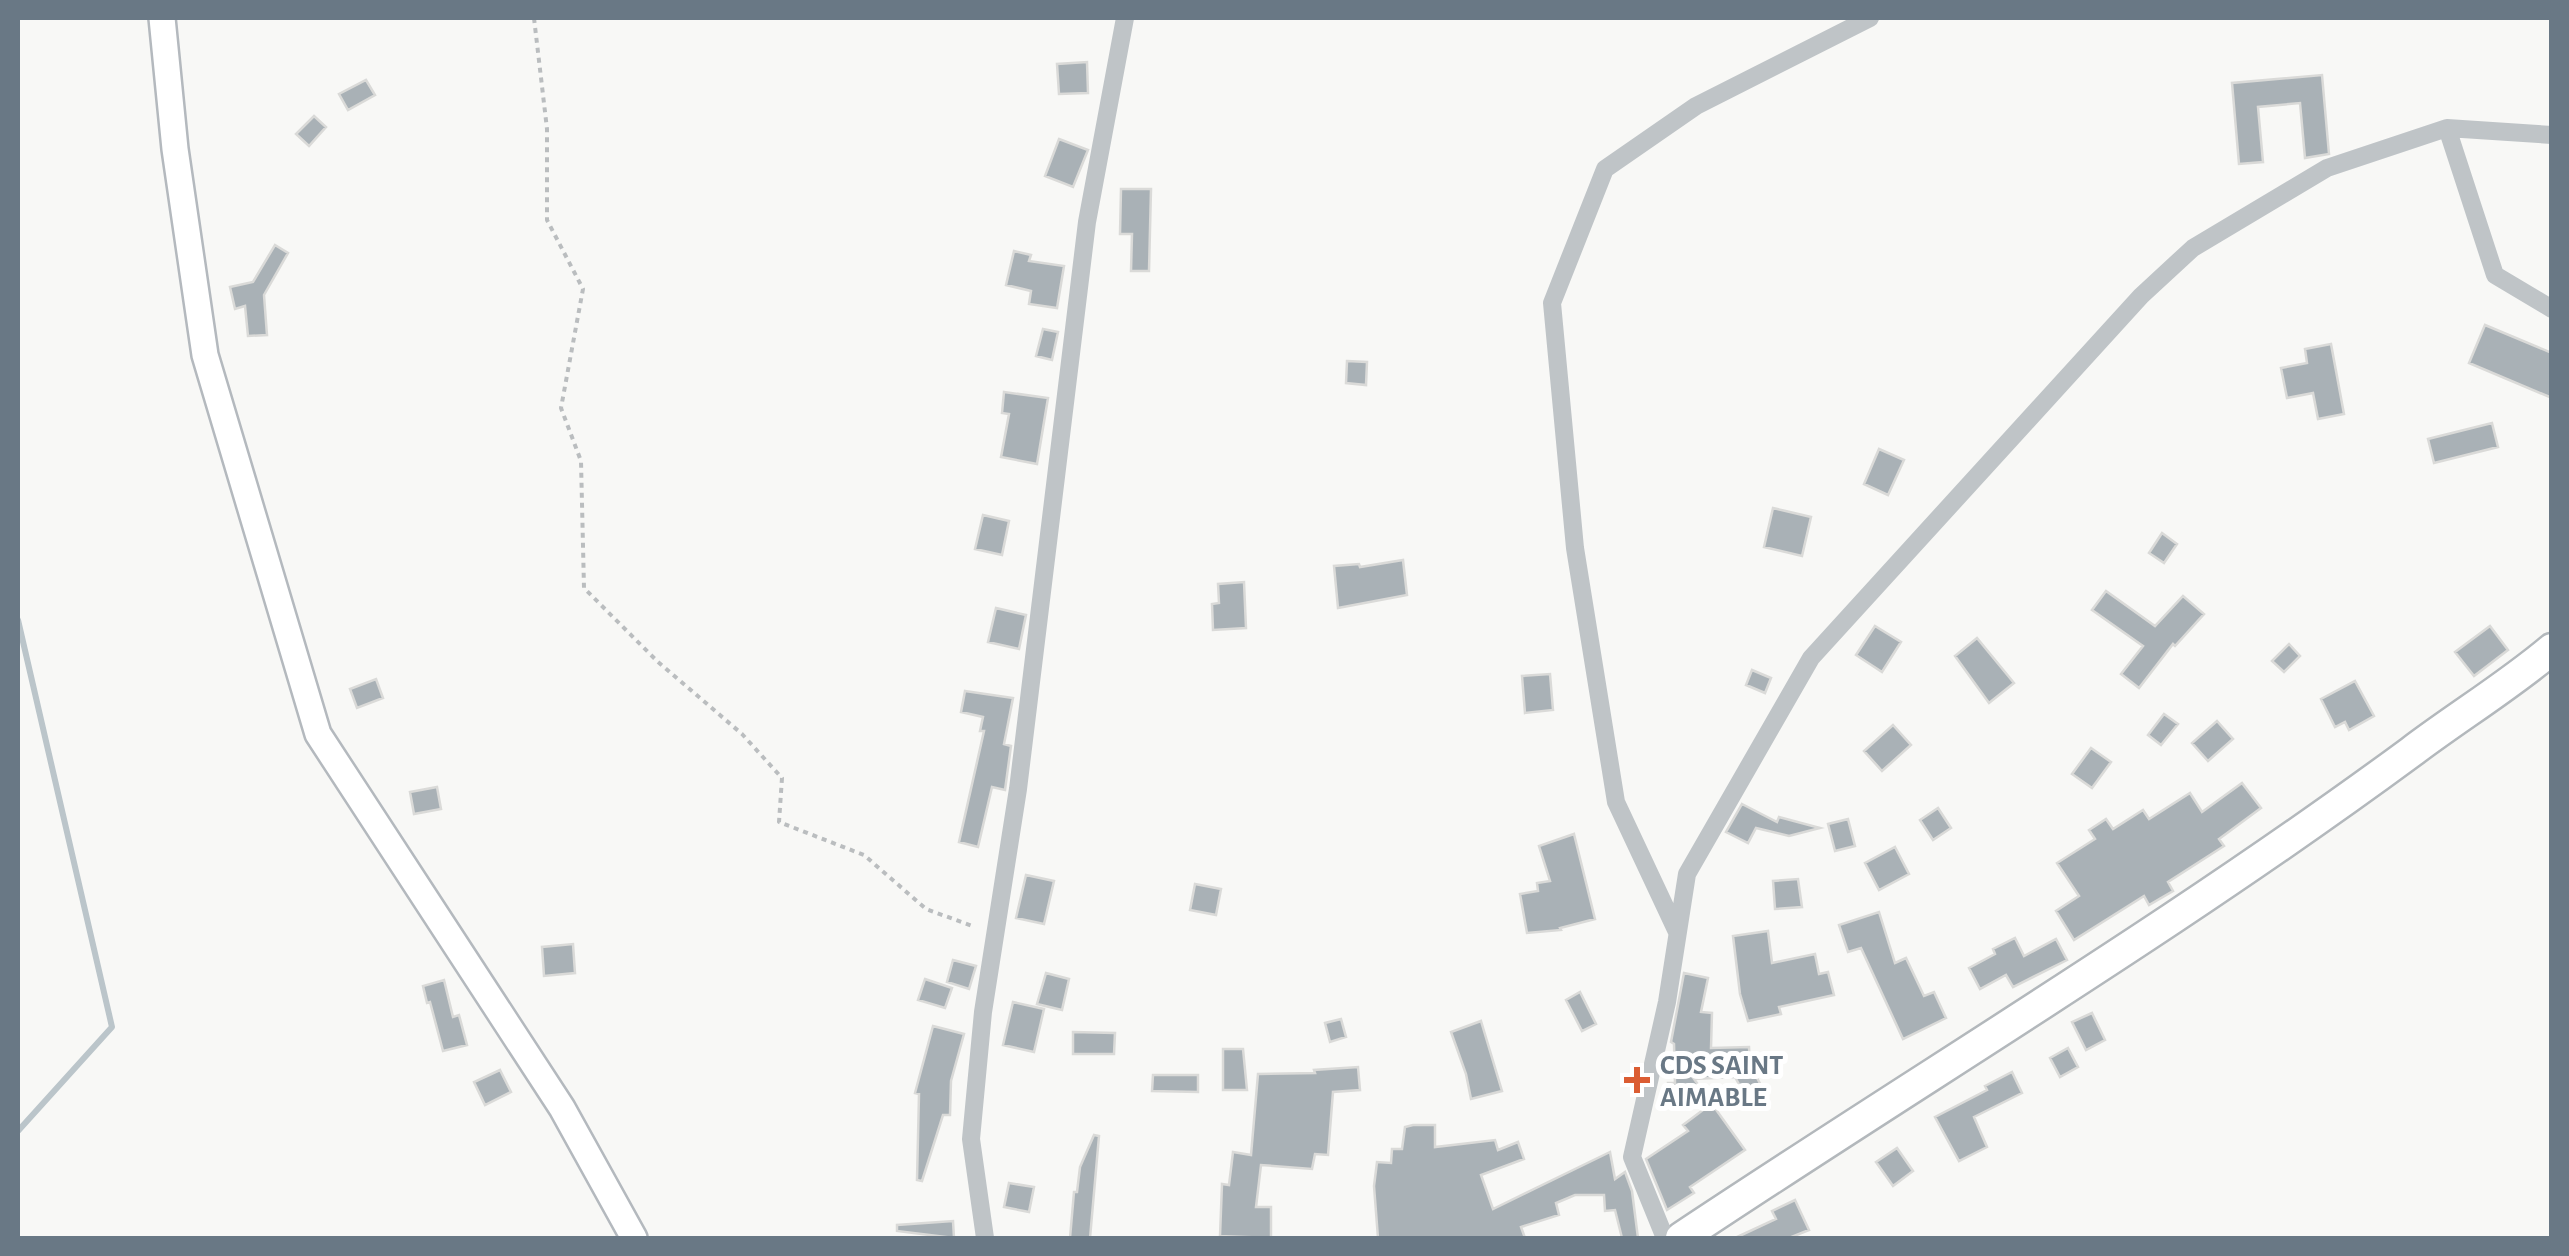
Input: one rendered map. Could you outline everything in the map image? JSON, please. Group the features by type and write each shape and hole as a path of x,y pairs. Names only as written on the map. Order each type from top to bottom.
{"main road":[{"path":"1681,1238 2306,830 2552,650"}],"street":[{"path":"162,18 205,355 318,734 562,1108 634,1238"},
{"path":"985,1238 971,1139 983,1012 1023,751 1087,222 1124,18"},
{"path":"1678,932 1616,802 1575,548 1552,304 1605,168 1696,106 1870,18"},
{"path":"2447,128 2495,275 2552,309"},
{"path":"1665,1238 1632,1157 1666,1002 1687,874 1811,658 2141,296 2192,248 2327,168 2447,128 2552,135"}],"path":[{"path":"534,18 548,129 546,220 582,289 561,408 581,461 584,588 658,662 742,734 782,778 779,822 864,856 926,909 997,935"}],"building":[{"path":"1087,62 1088,93 1059,94 1057,64"},
{"path":"2322,75 2329,154 2305,158 2300,103 2258,107 2263,162 2239,164 2232,83"},
{"path":"366,80 375,95 348,110 339,94"},
{"path":"314,116 326,127 309,146 296,134"},
{"path":"1059,139 1088,150 1073,187 1045,176"},
{"path":"1121,189 1151,189 1149,271 1131,271 1132,234 1120,234"},
{"path":"275,245 288,253 264,295 267,335 248,336 245,306 235,309 230,287 253,282"},
{"path":"1014,251 1031,255 1029,261 1064,266 1057,308 1029,304 1031,291 1006,285"},
{"path":"2485,325 2552,353 2552,398 2469,363"},
{"path":"1043,329 1058,332 1052,360 1036,356"},
{"path":"2331,344 2344,414 2318,419 2313,393 2287,398 2281,368 2307,363 2305,349"},
{"path":"1347,361 1367,362 1366,385 1346,383"},
{"path":"1004,392 1048,398 1037,464 1001,457 1009,414 1002,413"},
{"path":"2492,423 2498,447 2434,463 2428,439"},
{"path":"1879,449 1904,460 1888,495 1864,484"},
{"path":"1773,508 1811,517 1802,556 1764,547"},
{"path":"983,515 1009,521 1002,555 975,549"},
{"path":"2162,533 2177,544 2164,563 2149,553"},
{"path":"1403,560 1407,595 1338,608 1334,566 1360,567"},
{"path":"1244,582 1246,628 1213,630 1212,604 1219,603 1218,584"},
{"path":"2106,591 2155,626 2183,596 2204,614 2173,644 2139,688 2121,674 2143,646 2092,610"},
{"path":"996,608 1026,615 1019,649 988,642"},
{"path":"1875,626 1901,642 1882,672 1856,655"},
{"path":"2490,626 2508,650 2474,676 2455,652"},
{"path":"1977,638 2014,683 1989,703 1955,656"},
{"path":"2289,644 2300,656 2284,672 2272,661"},
{"path":"1752,670 1771,678 1765,693 1746,685"},
{"path":"1550,674 1553,710 1525,713 1522,676"},
{"path":"376,679 383,698 357,708 350,689"},
{"path":"2355,681 2374,716 2349,730 2345,722 2335,727 2321,699"},
{"path":"965,691 1013,698 1004,744 1011,746 1005,790 992,787 978,847 959,842 984,731 980,731 983,717 961,712"},
{"path":"2164,714 2178,724 2161,745 2148,735"},
{"path":"2217,721 2233,739 2208,761 2192,743"},
{"path":"1893,725 1911,745 1882,771 1864,751"},
{"path":"2091,748 2111,762 2092,788 2072,774"},
{"path":"2242,783 2261,808 2219,839 2224,846 2168,882 2173,891 2149,905 2144,896 2074,940 2056,911 2079,896 2057,863 2095,839 2089,830 2106,819 2113,829 2143,810 2149,819 2190,793 2202,812"},
{"path":"437,787 441,809 414,814 410,792"},
{"path":"1742,804 1777,822 1779,817 1820,828 1789,836 1756,828 1748,843 1726,832"},
{"path":"1938,808 1951,828 1933,840 1920,820"},
{"path":"1848,819 1855,846 1835,851 1828,824"},
{"path":"1574,834 1595,919 1561,930 1527,933 1520,894 1538,891 1537,883 1550,881 1539,846"},
{"path":"1895,847 1909,874 1879,890 1865,863"},
{"path":"1026,875 1054,881 1044,924 1016,918"},
{"path":"1798,879 1802,907 1775,909 1773,881"},
{"path":"1195,884 1221,889 1216,915 1190,910"},
{"path":"1879,912 1895,963 1906,958 1924,996 1934,992 1946,1018 1903,1039 1861,948 1848,952 1839,925"},
{"path":"1768,931 1772,963 1815,954 1819,974 1828,972 1834,995 1779,1007 1781,1014 1748,1021 1740,994 1733,936"},
{"path":"2015,938 2024,956 2056,939 2067,960 2013,987 2006,975 1980,989 1969,968"},
{"path":"573,944 575,973 544,976 542,947"},
{"path":"953,960 976,966 969,989 947,982"},
{"path":"1046,973 1069,979 1062,1010 1037,1004"},
{"path":"1684,973 1708,978 1701,1012 1712,1013 1711,1048 1749,1047 1750,1065 1763,1089 1747,1099 1735,1077 1694,1079 1745,1150 1690,1187 1694,1193 1667,1210 1646,1159 1688,1131 1683,1125 1711,1104 1668,1103 1668,1083 1675,1083 1671,1042"},
{"path":"925,979 952,988 945,1008 918,1000"},
{"path":"444,980 453,1017 459,1015 467,1045 443,1051 423,986"},
{"path":"1580,992 1596,1024 1582,1031 1566,1000"},
{"path":"1013,1002 1044,1009 1034,1052 1003,1045"},
{"path":"2092,1013 2105,1040 2086,1050 2072,1022"},
{"path":"1341,1019 1346,1037 1330,1042 1325,1023"},
{"path":"1481,1021 1502,1091 1471,1099 1451,1032"},
{"path":"933,1026 964,1034 951,1081 950,1115 943,1115 922,1181 917,1180 919,1094 915,1093"},
{"path":"1073,1032 1115,1033 1114,1054 1073,1054"},
{"path":"2068,1048 2078,1067 2060,1077 2050,1058"},
{"path":"1223,1049 1243,1049 1247,1090 1223,1090"},
{"path":"1358,1067 1360,1090 1333,1092 1328,1155 1315,1154 1312,1169 1261,1165 1256,1207 1271,1207 1271,1238 1220,1236 1222,1184 1229,1185 1233,1152 1251,1155 1258,1074"},
{"path":"500,1070 511,1092 485,1105 474,1082"},
{"path":"2012,1072 2022,1093 1974,1117 1987,1147 1959,1161 1935,1117"},
{"path":"1153,1075 1198,1075 1198,1092 1152,1091"},
{"path":"1435,1125 1435,1147 1495,1140 1498,1150 1518,1142 1524,1159 1481,1175 1493,1209 1610,1152 1615,1179 1625,1172 1632,1191 1638,1238 1622,1238 1615,1210 1605,1211 1604,1195 1575,1195 1556,1203 1559,1215 1521,1227 1525,1238 1378,1238 1374,1186 1377,1162 1391,1163 1392,1149 1402,1149 1405,1127"},
{"path":"1094,1135 1099,1136 1090,1238 1070,1238 1074,1192"},
{"path":"1897,1148 1913,1171 1893,1186 1876,1162"},
{"path":"1009,1183 1034,1187 1029,1212 1004,1207"},
{"path":"1795,1200 1809,1230 1789,1238 1735,1238 1776,1219 1772,1211"},
{"path":"953,1221 954,1238 897,1231 897,1225"}],"waterway":[{"path":"18,620 112,1027 18,1131"}],"place":[{"name":"CDS SAINT AIMABLE","path":"1637,1080"}]}
